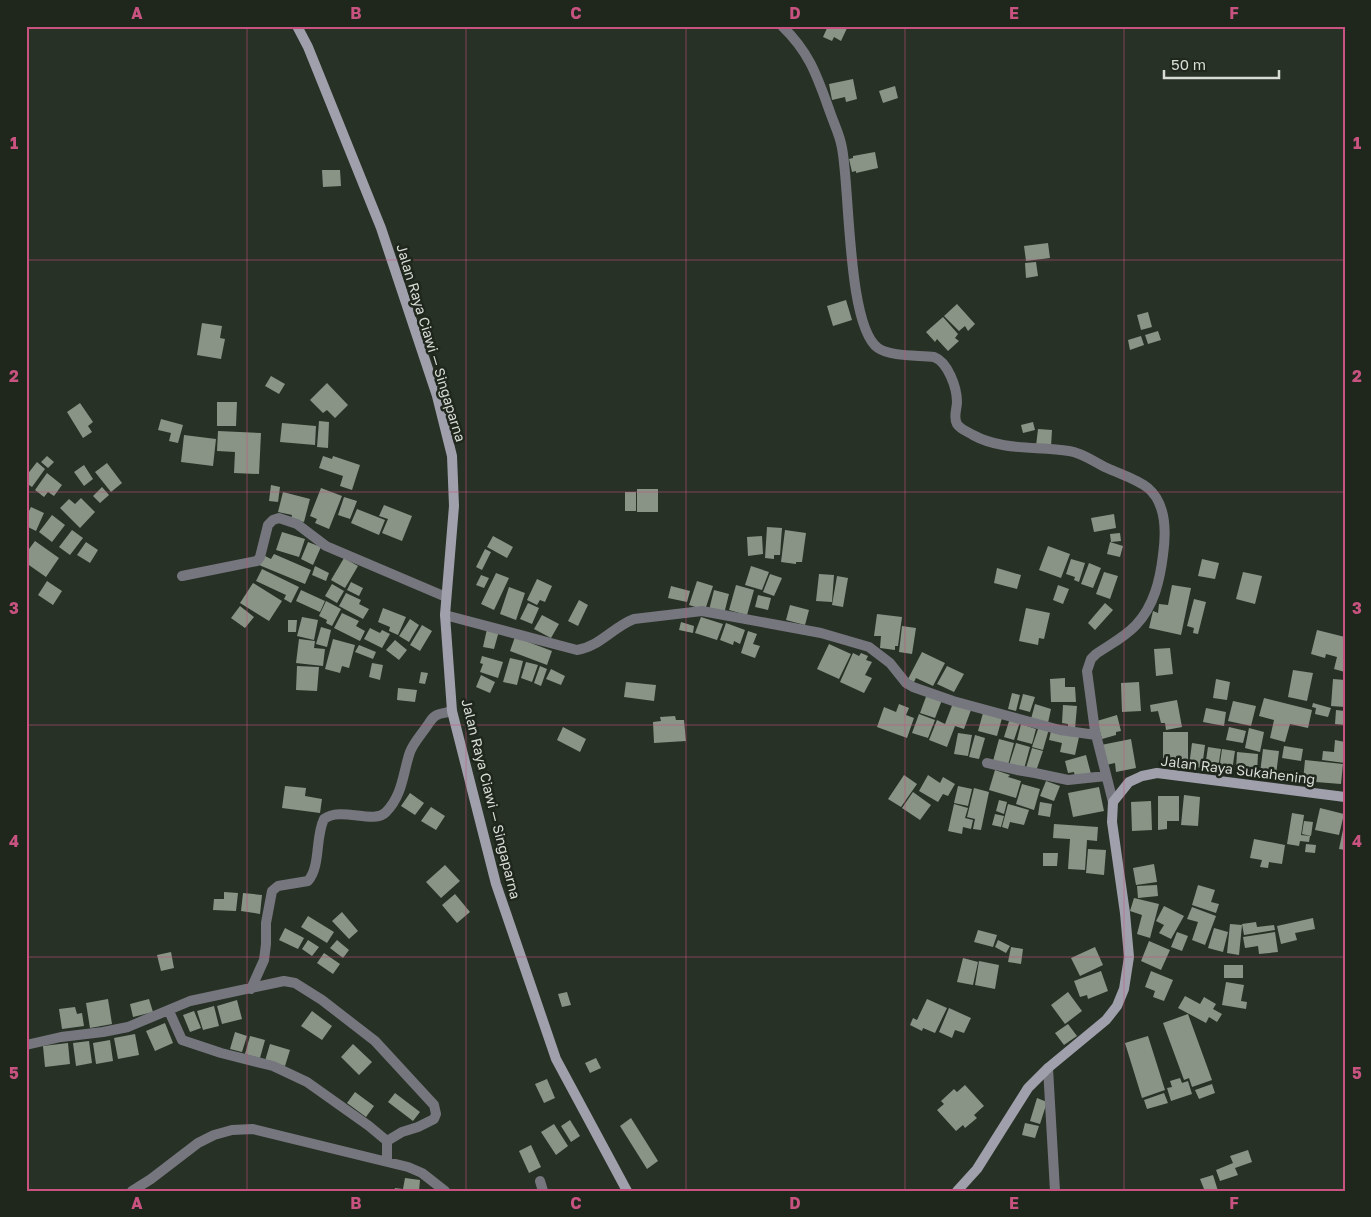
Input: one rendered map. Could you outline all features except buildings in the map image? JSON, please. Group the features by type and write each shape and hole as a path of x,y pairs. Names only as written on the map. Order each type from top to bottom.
{"main road":[{"name":"Jalan Raya Ciawi — Singaparna","path":"297,26 308,48 381,228 437,396 452,456 454,506 445,615 452,711 496,884 556,1059 627,1191"},
{"name":"Jalan Raya Sukahening","path":"1113,802 1129,782 1142,776 1157,774 1345,797"},
{"path":"957,1191 977,1169 1028,1088 1048,1068 1106,1020 1117,1006 1124,988 1128,957 1125,912 1112,822 1113,802"}],"street":[{"path":"782,26 797,41 814,69 839,136 845,171 856,291 864,324 872,342 887,352 940,359 947,366 957,398 956,423 974,436 990,442 1016,447 1070,451 1081,454 1147,487 1160,503 1166,537 1157,588 1142,618 1128,633 1096,654 1088,664 1087,671 1096,735 1113,802"},
{"path":"182,576 257,561 260,557 268,526 273,520 279,518 297,524 326,546 446,597"},
{"path":"445,615 577,650 592,646 624,623 699,611 796,628 869,647 890,663 906,683 921,690 953,701 1060,730 1096,735"},
{"path":"252,989 264,960 266,923 272,891 278,886 308,881 311,877 316,863 319,828 324,818 332,815 353,814 374,817 386,812 398,793 410,752 418,738 433,718 452,711"},
{"path":"987,763 1068,780 1106,776"},
{"path":"26,1045 61,1037 128,1027 190,1001 252,989 271,983 284,981 295,983 322,1000 375,1041 434,1105 436,1114 434,1119 402,1132 387,1141"},
{"path":"169,1010 182,1040 221,1053 273,1066 307,1082 387,1141"},
{"path":"1048,1068 1055,1191"},
{"path":"132,1191 198,1143 214,1135 232,1130 252,1129 387,1160 422,1173 445,1191"},
{"path":"387,1141 387,1160"}]}
